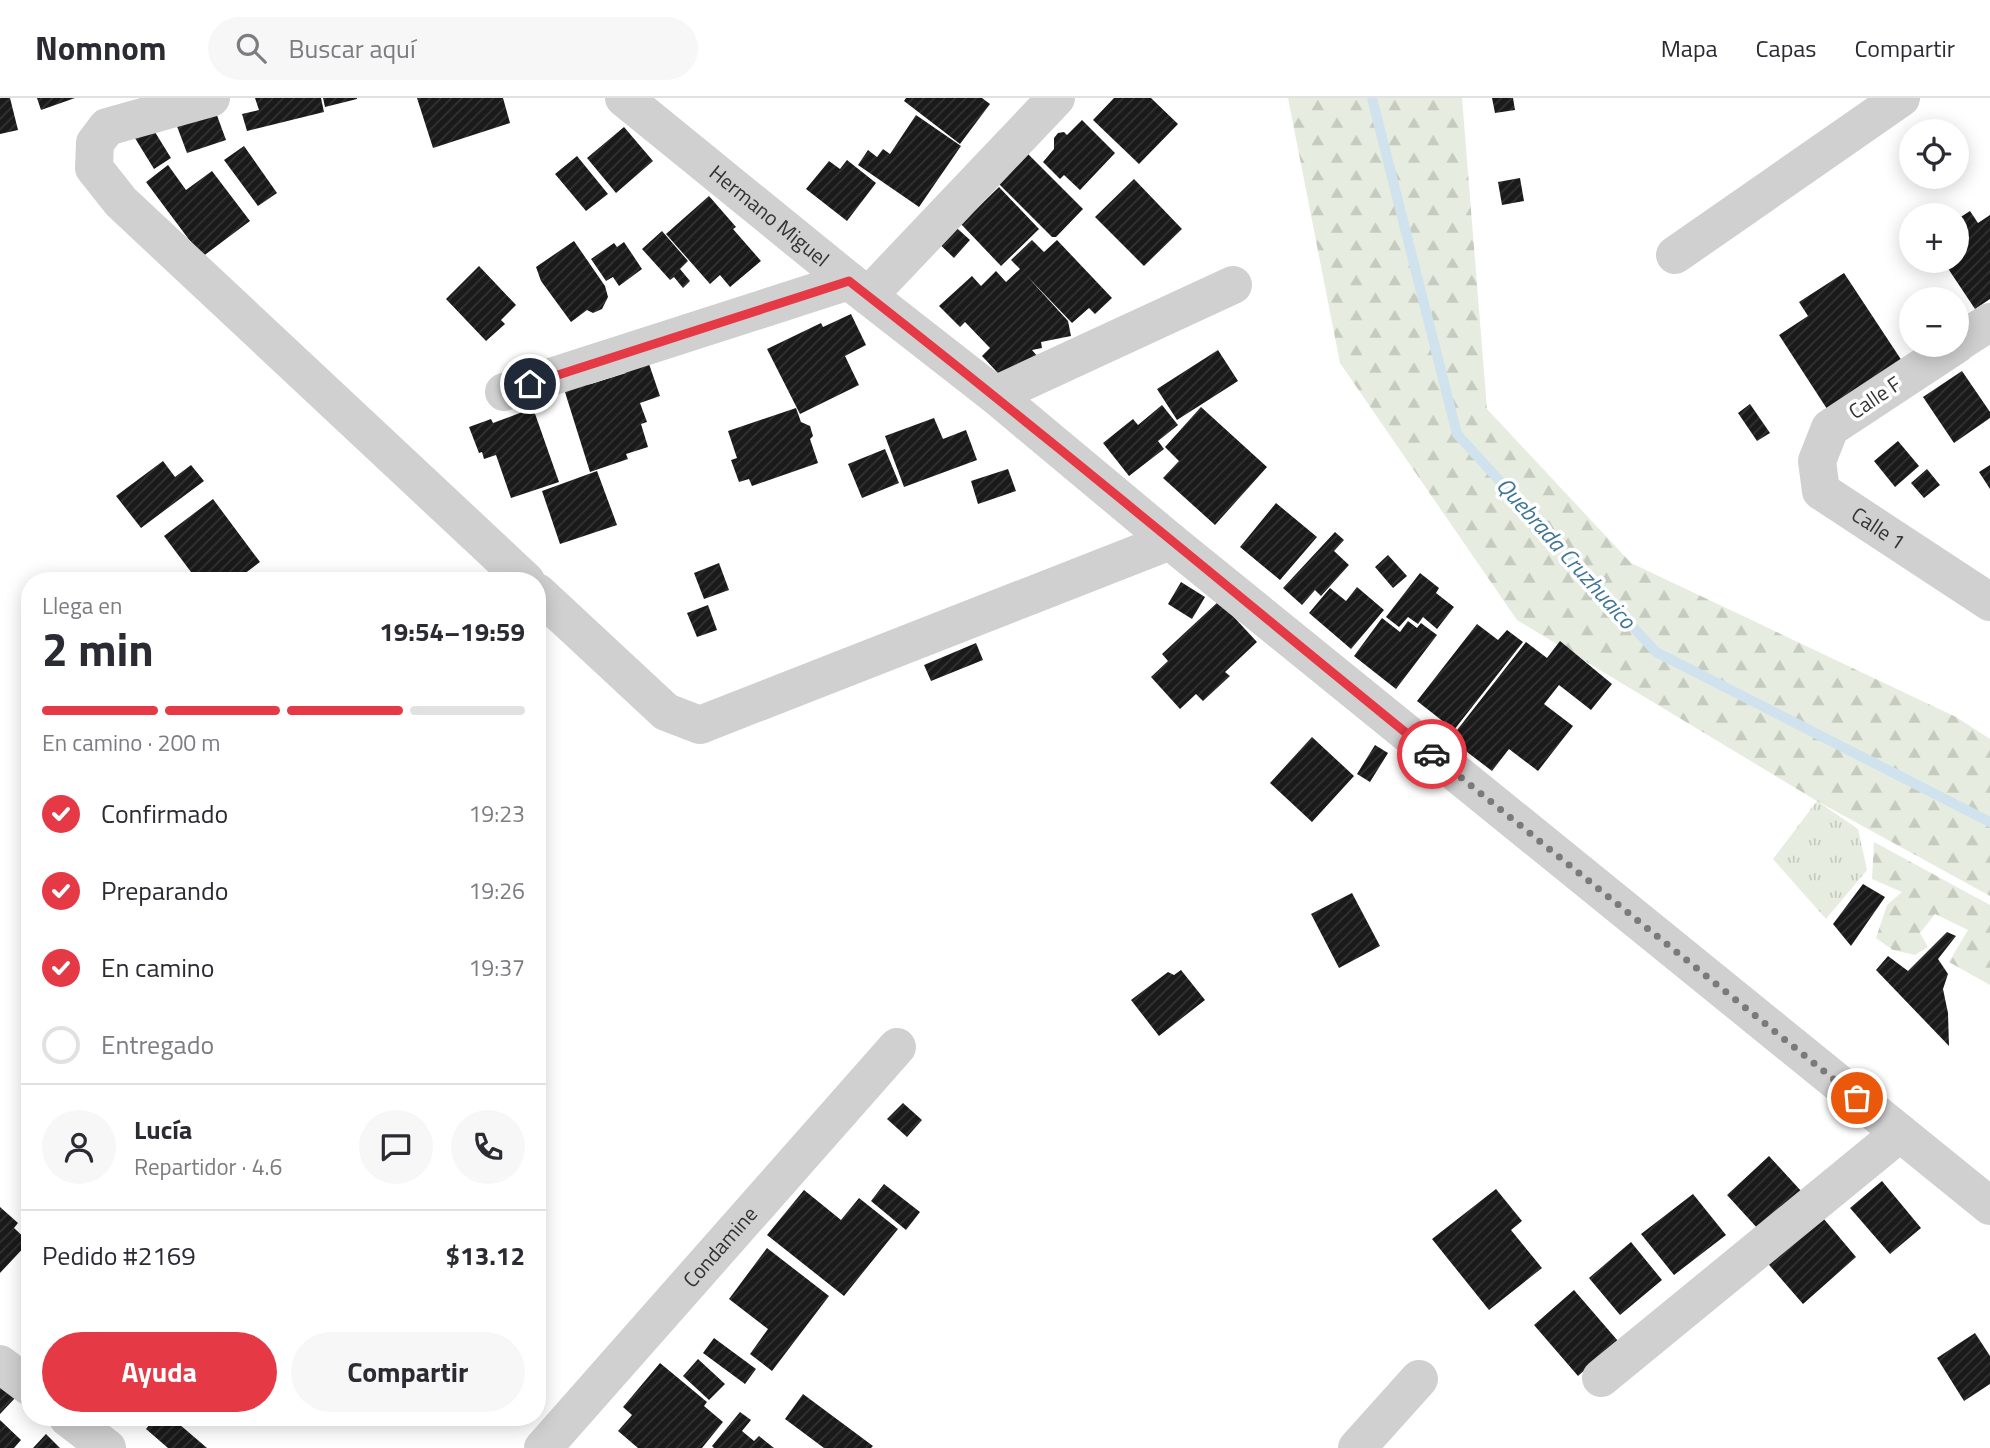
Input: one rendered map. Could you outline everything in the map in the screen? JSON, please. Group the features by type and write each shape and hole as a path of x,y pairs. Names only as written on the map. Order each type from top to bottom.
{"street":[{"path":"211,98 107,127 95,143 94,167 121,202 516,572"},
{"path":"504,393 858,288 1056,98"},
{"path":"1675,255 1901,98"},
{"name":"Hermano Miguel","path":"643,104 858,288 995,395 1170,541 1990,1206"},
{"path":"995,395 1233,285"},
{"name":"Calle F","path":"1969,336 1990,322"},
{"name":"Calle F","path":"1830,428 1936,357"},
{"name":"Calle 1","path":"1830,428 1816,461 1821,491 1990,603"},
{"path":"546,600 666,712 700,725 1170,541"},
{"name":"Condamine","path":"543,1448 897,1047"},
{"path":"1601,1378 1900,1133"},
{"path":"0,1364 21,1380"},
{"path":"1357,1448 1419,1379"},
{"path":"78,1426 107,1448"}],"green space":[{"path":"1288,98 1462,98 1487,409 1631,563 1956,717 1990,739 1990,896 1817,801 1517,620 1340,363"},
{"path":"1817,801 1858,829 1867,870 1826,919 1773,859"},
{"path":"1874,842 1990,905 1990,985 1949,962 1968,930 1935,914 1920,933 1928,947 1915,955 1893,950 1876,938 1887,905 1902,892 1872,879"}],"building":[{"path":"0,98 10,98 18,130 0,134"},
{"path":"37,98 75,98 41,110"},
{"path":"255,98 321,98 324,112 247,131 242,114 259,110"},
{"path":"323,98 357,98 357,99 325,107"},
{"path":"417,98 503,98 510,123 433,148"},
{"path":"906,98 982,98 990,104 960,144 904,101"},
{"path":"1114,98 1151,98 1178,124 1139,164 1093,120"},
{"path":"1492,98 1513,98 1515,110 1495,113"},
{"path":"211,99 226,140 187,153 172,113"},
{"path":"916,115 961,146 919,207 858,165 868,150 877,157 883,149 890,154"},
{"path":"1082,120 1115,153 1080,190 1064,175 1060,179 1043,162 1054,149 1054,138 1058,133 1064,132 1067,135"},
{"path":"150,124 171,158 154,169 130,130"},
{"path":"624,127 653,161 616,193 587,158"},
{"path":"1019,145 1083,209 1056,237 1052,237 998,183"},
{"path":"244,146 277,193 258,206 224,160"},
{"path":"577,156 608,194 586,211 555,174"},
{"path":"847,160 876,183 847,221 806,189 829,161 840,169"},
{"path":"168,165 186,190 212,171 250,221 202,257 146,182"},
{"path":"1520,178 1524,201 1502,205 1498,182"},
{"path":"1134,179 1182,229 1144,266 1095,217"},
{"path":"999,187 1039,229 1001,266 961,224"},
{"path":"709,196 761,261 730,287 720,275 710,284 666,234"},
{"path":"1969,212 1978,223 1990,215 1990,299 1975,309 1969,300 1969,287 1960,287 1951,273 1969,273"},
{"path":"949,221 970,240 954,258 933,238"},
{"path":"662,231 688,261 680,269 690,281 683,288 674,277 670,280 642,249"},
{"path":"1032,240 1044,252 1057,240 1112,298 1095,314 1089,308 1072,323 1026,275 1068,321 1071,336 1041,342 1042,348 1032,350 1039,358 1010,386 982,356 990,348 965,322 960,327 939,306 972,276 981,286 996,271 1006,282 1020,269 1011,260"},
{"path":"574,241 605,286 608,297 602,309 593,313 587,310 571,322 541,281 536,267"},
{"path":"624,242 642,269 619,286 613,277 606,281 591,259 614,243 617,247"},
{"path":"479,266 516,305 501,320 505,324 486,341 446,299"},
{"path":"1844,273 1904,364 1829,412 1779,335 1808,316 1799,302"},
{"path":"851,314 866,345 845,356 859,385 800,414 767,349 821,323 823,327"},
{"path":"1218,350 1238,381 1177,420 1157,389"},
{"path":"648,361 660,396 640,403 647,422 641,424 648,447 626,454 628,459 590,472 564,389 626,373 624,368"},
{"path":"1962,371 1990,412 1990,418 1954,443 1923,397"},
{"path":"1750,404 1770,433 1757,441 1738,413"},
{"path":"1162,405 1178,425 1158,441 1164,449 1129,476 1103,443 1133,419 1138,425"},
{"path":"1201,407 1267,467 1215,525 1163,478 1179,461 1165,447"},
{"path":"533,408 559,482 511,498 496,455 484,459 469,427 491,419 493,423"},
{"path":"796,408 801,422 810,426 813,436 810,439 818,463 752,486 749,479 739,482 731,460 737,458 728,431"},
{"path":"934,418 943,439 966,430 977,460 904,487 885,436"},
{"path":"1898,441 1919,466 1895,487 1874,461"},
{"path":"885,449 899,483 862,498 848,464"},
{"path":"163,461 175,477 191,465 204,481 141,528 116,496"},
{"path":"1990,465 1990,489 1979,472"},
{"path":"1008,469 1016,491 978,504 971,481"},
{"path":"1927,469 1940,485 1924,498 1911,483"},
{"path":"597,471 617,525 560,544 542,491"},
{"path":"213,499 260,562 247,572 191,572 164,536"},
{"path":"1276,503 1317,537 1280,580 1240,547"},
{"path":"1335,532 1344,540 1334,551 1349,565 1321,596 1315,590 1302,605 1283,588"},
{"path":"1388,555 1407,576 1393,588 1375,567"},
{"path":"719,563 729,590 704,599 694,573"},
{"path":"1420,573 1439,588 1436,593 1454,607 1437,629 1423,617 1418,624 1408,617 1399,627 1386,617"},
{"path":"1181,582 1205,597 1192,619 1168,604"},
{"path":"1357,587 1384,610 1351,649 1309,613 1330,588 1346,601"},
{"path":"1219,601 1257,642 1225,672 1230,676 1203,701 1196,694 1180,709 1151,677 1168,661 1162,654"},
{"path":"708,605 717,630 697,637 687,613"},
{"path":"1382,618 1400,632 1408,621 1417,628 1421,623 1437,635 1396,689 1354,656"},
{"path":"1477,624 1498,640 1507,630 1523,642 1454,730 1417,701"},
{"path":"1560,641 1612,684 1591,710 1559,685 1544,704 1573,726 1538,771 1509,749 1492,771 1450,739 1526,642 1547,658"},
{"path":"976,643 983,660 931,681 924,665"},
{"path":"1312,737 1354,776 1312,822 1270,783"},
{"path":"1375,745 1388,753 1370,782 1357,774"},
{"path":"1863,884 1885,897 1851,946 1833,924"},
{"path":"1352,893 1380,946 1339,968 1311,914"},
{"path":"1947,932 1956,936 1938,959 1948,974 1943,989 1948,1013 1949,1046 1876,970 1888,956 1908,971"},
{"path":"1181,970 1205,1000 1159,1036 1131,1000 1168,972 1174,975"},
{"path":"903,1103 922,1120 907,1137 887,1119"},
{"path":"1769,1156 1802,1192 1759,1230 1727,1195"},
{"path":"1882,1181 1921,1228 1890,1254 1850,1208"},
{"path":"884,1184 920,1212 906,1230 871,1201"},
{"path":"1496,1189 1522,1221 1511,1230 1542,1268 1489,1310 1432,1239"},
{"path":"804,1190 841,1220 859,1198 898,1229 844,1296 767,1235"},
{"path":"1693,1194 1726,1235 1674,1275 1641,1234"},
{"path":"0,1207 18,1223 14,1228 21,1235 21,1251 0,1273"},
{"path":"1818,1212 1856,1257 1803,1304 1764,1259"},
{"path":"1631,1242 1662,1280 1620,1315 1589,1278"},
{"path":"767,1248 829,1296 772,1371 750,1354 768,1329 729,1299"},
{"path":"1574,1290 1618,1341 1578,1376 1534,1325"},
{"path":"1975,1333 1990,1356 1990,1384 1964,1401 1937,1358"},
{"path":"714,1338 756,1369 745,1384 703,1353"},
{"path":"698,1359 725,1384 709,1400 683,1376"},
{"path":"660,1363 707,1402 704,1406 723,1422 702,1448 638,1448 618,1431 632,1415 623,1407"},
{"path":"0,1386 16,1397 0,1414"},
{"path":"803,1394 873,1446 824,1448 785,1419"},
{"path":"740,1412 751,1420 742,1431 754,1441 759,1436 774,1448 712,1446"},
{"path":"0,1420 21,1440 14,1448 0,1448"},
{"path":"148,1426 181,1426 207,1448 168,1448 146,1429"},
{"path":"46,1434 60,1448 33,1448"}],"waterway":[{"name":"Quebrada Cruzhuaico","path":"1372,98 1457,434 1656,652 1990,822"}],"way so far":[{"path":"1432,754 1857,1098"}],"route":[{"path":"530,384 849,281 995,395 1432,754"}]}
